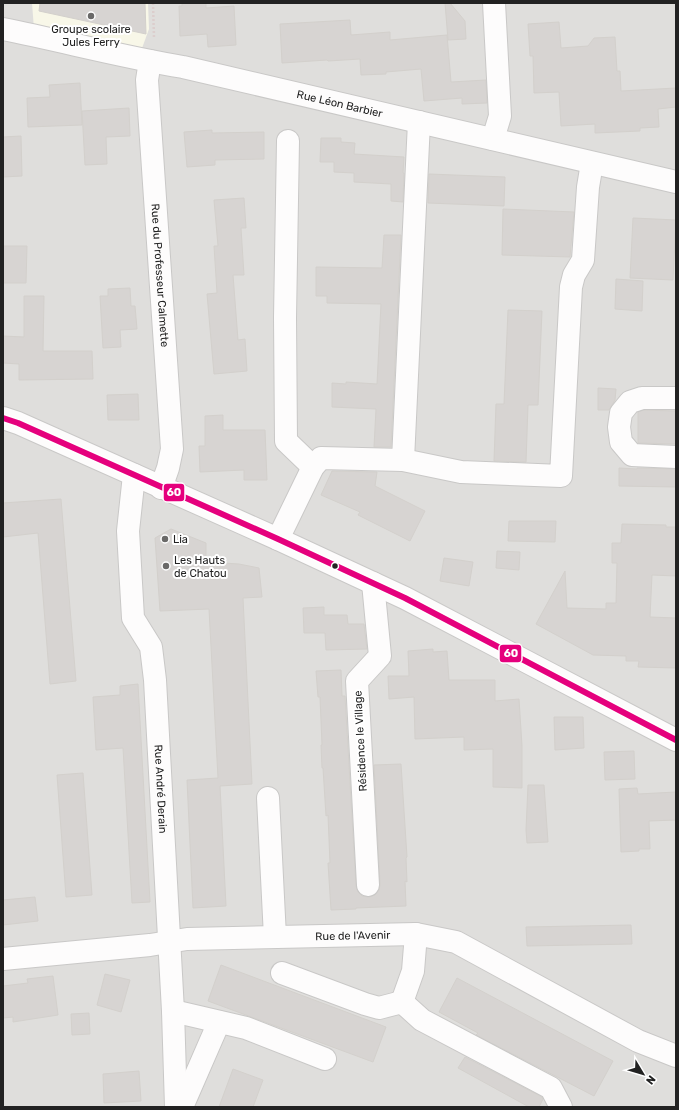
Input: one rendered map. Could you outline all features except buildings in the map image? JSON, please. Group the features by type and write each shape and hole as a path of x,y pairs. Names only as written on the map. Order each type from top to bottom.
{"street":[{"path":"493,139 500,116 494,3"},
{"name":"Rue Léon Barbier","path":"3,29 150,61 191,68 676,182"},
{"name":"Rue du Professeur Calmette","path":"150,61 147,80 172,449 168,468 161,488"},
{"path":"403,460 419,122"},
{"path":"288,141 285,318 286,441 314,467"},
{"path":"278,540 314,467 321,458 403,460 461,472 561,476 570,288 574,274 583,260 588,187 592,163"},
{"path":"676,398 642,398 630,402 621,413 619,427 621,442 632,455 676,457"},
{"path":"3,418 18,423 405,598 676,740"},
{"name":"Rue André Derain","path":"134,476 128,531 133,618 151,647 155,680 173,1011 176,1107"},
{"name":"Résidence le Village","path":"368,885 357,681 380,656 373,583"},
{"path":"268,798 275,937"},
{"path":"402,1002 413,971 416,934"},
{"name":"Rue de l'Avenir","path":"3,958 187,939 416,934 456,942 638,1041 676,1056"},
{"path":"282,973 365,1004 380,1008 402,1002"},
{"path":"402,1002 422,1020 551,1088 561,1107"},
{"path":"173,1011 246,1028 325,1059"},
{"path":"182,1107 219,1022"}],"path":[{"path":"150,61 154,34 153,3"}],"shaded area":[{"path":"3,3 676,3 676,1107 3,1107"},
{"name":"Groupe scolaire Jules Ferry","path":"32,3 148,3 149,29 141,51 34,29"}],"transit line":[{"name":"60","path":"3,418 18,423 278,539 405,598 676,740"}],"place":[{"name":"Groupe scolaire Jules Ferry","path":"91,16"},
{"name":"Lia","path":"165,539"},
{"name":"Les Hauts de Chatou","path":"166,566"}]}
